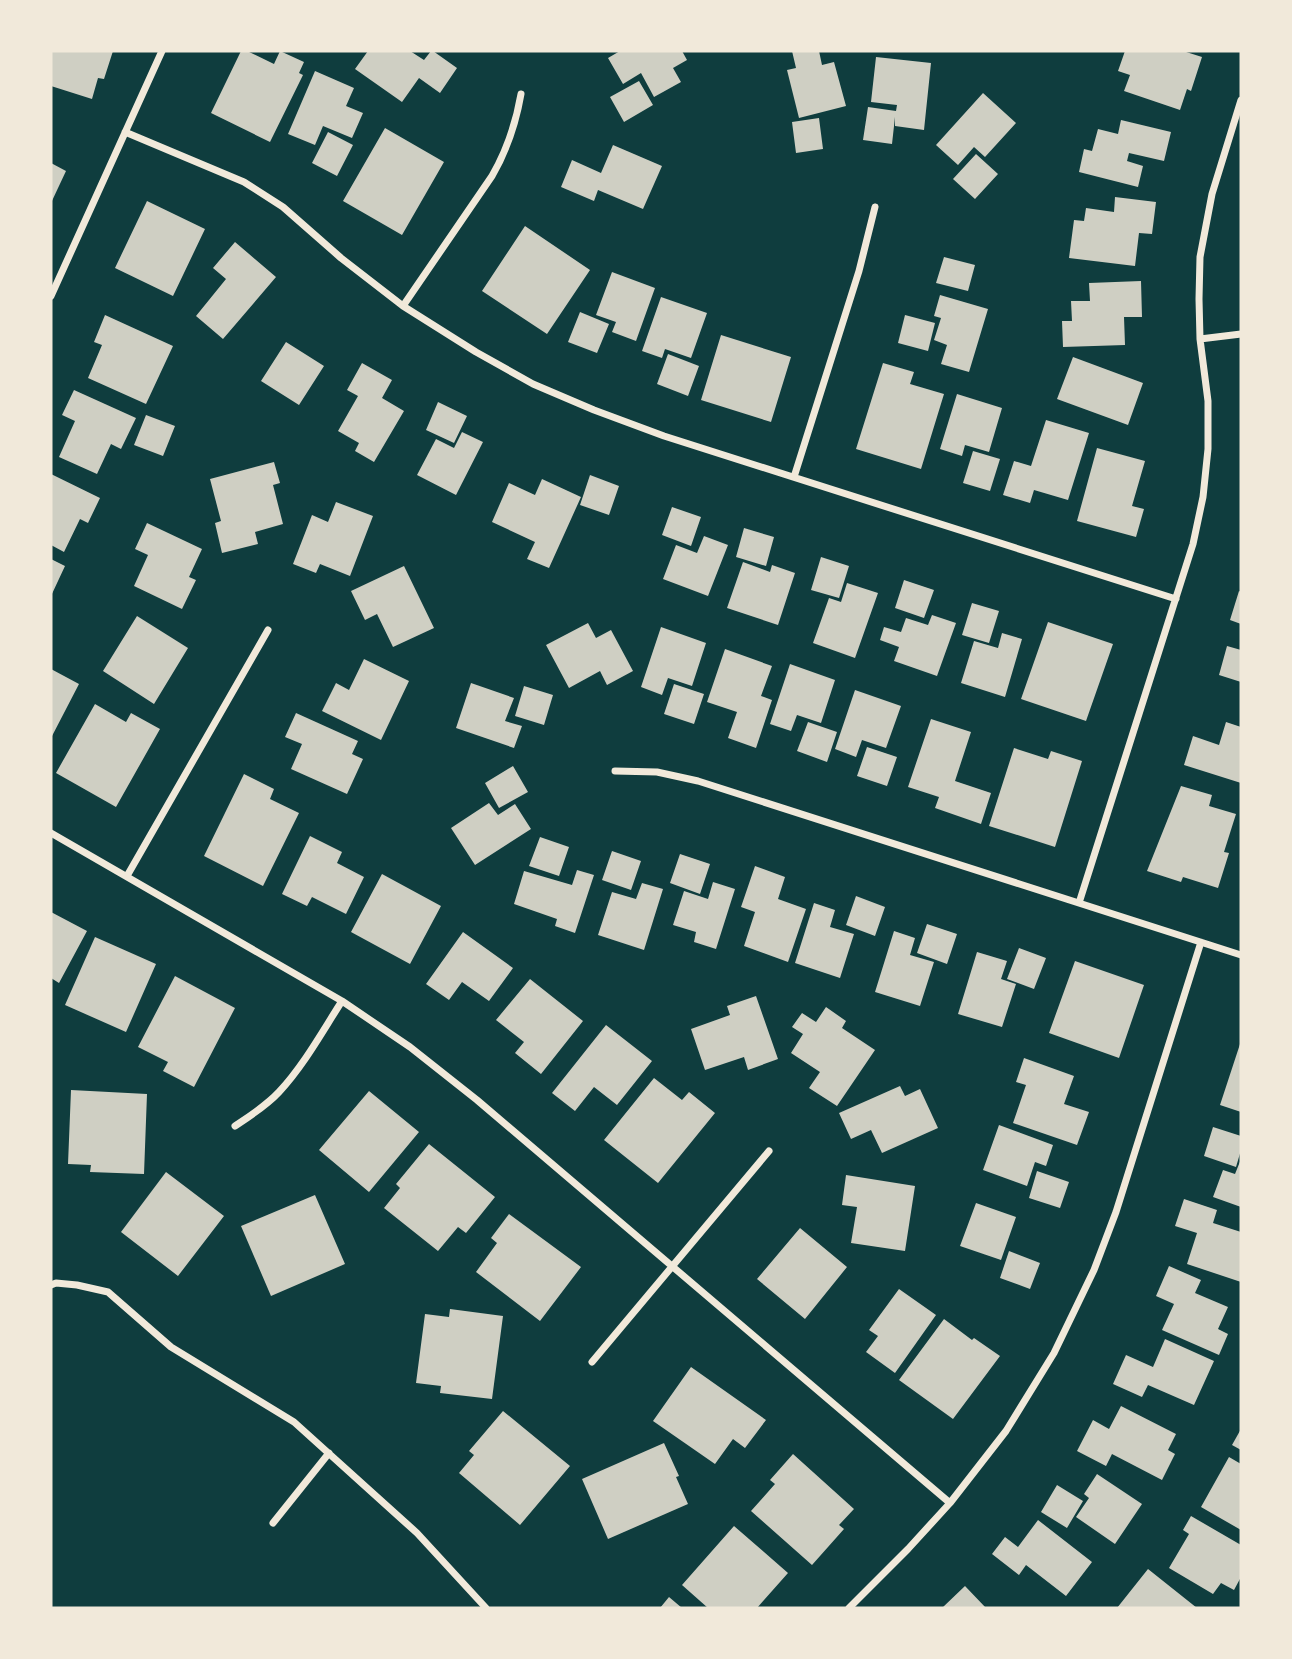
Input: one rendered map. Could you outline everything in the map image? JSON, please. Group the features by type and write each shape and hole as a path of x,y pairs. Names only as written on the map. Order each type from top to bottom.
{"street":[{"path":"51,296 162,51"},
{"path":"403,306 492,176 517,116 521,94"},
{"path":"1079,903 1193,544 1203,497 1208,449 1208,401 1200,339 1200,257 1212,194 1241,100"},
{"path":"125,132 243,182 283,207 341,258 403,306 476,352 534,384 664,436 1176,599"},
{"path":"794,477 859,271 875,207"},
{"path":"1200,339 1241,334"},
{"path":"127,876 268,631"},
{"path":"615,771 657,772 698,781 1241,955"},
{"path":"51,833 342,1001 410,1047 477,1100 950,1503"},
{"path":"849,1608 950,1503 1006,1431 1054,1353 1094,1270 1116,1212 1201,942"},
{"path":"235,1126 279,1092 304,1060 342,1001"},
{"path":"592,1362 769,1152"},
{"path":"51,1285 77,1285 108,1292 171,1346 294,1422 417,1533 486,1608"},
{"path":"273,1523 329,1453"}],"building":[{"path":"51,51 113,51 104,79 98,78 92,99 51,86"},
{"path":"241,51 247,51 274,64 280,51 304,62 299,73 303,75 270,142 211,113"},
{"path":"368,51 410,51 424,60 433,51 457,68 440,93 419,78 402,102 355,69"},
{"path":"620,51 682,51 687,60 673,68 681,82 654,97 641,73 623,84 608,58"},
{"path":"792,51 819,51 822,65 834,62 846,106 799,118 787,70 796,68"},
{"path":"1125,51 1183,51 1202,57 1191,91 1187,89 1180,110 1124,91 1130,75 1118,71"},
{"path":"876,57 931,63 924,130 895,126 895,117 892,144 863,140 868,107 896,111 897,105 871,102"},
{"path":"315,71 354,88 346,106 363,113 352,138 323,126 315,145 288,134"},
{"path":"639,81 653,105 624,122 610,97"},
{"path":"983,93 1016,123 985,157 974,147 958,165 936,145"},
{"path":"819,118 823,149 796,153 792,122"},
{"path":"1121,120 1171,132 1164,161 1129,153 1127,161 1143,166 1138,187 1079,172 1084,149 1092,151 1098,129 1118,134"},
{"path":"385,128 444,162 402,235 343,201"},
{"path":"328,132 353,145 337,176 312,163"},
{"path":"613,145 662,166 643,209 598,190 594,201 561,187 572,160 601,173"},
{"path":"976,154 998,174 975,199 953,179"},
{"path":"51,163 66,171 51,203"},
{"path":"1115,197 1156,202 1152,234 1139,233 1135,266 1069,258 1074,220 1084,221 1086,208 1114,212"},
{"path":"147,201 205,229 173,296 115,268"},
{"path":"525,226 590,270 547,334 482,291"},
{"path":"235,242 276,277 223,339 196,316 226,279 213,268"},
{"path":"944,257 975,265 968,291 936,283"},
{"path":"612,272 655,288 636,341 612,332 616,322 596,315"},
{"path":"1141,281 1142,317 1124,317 1125,345 1063,347 1062,321 1072,321 1071,301 1090,301 1089,283"},
{"path":"940,295 988,309 969,372 941,364 947,345 934,340 941,318 934,316"},
{"path":"661,297 707,313 691,358 665,349 662,358 642,351"},
{"path":"580,312 609,324 597,353 568,342"},
{"path":"105,315 173,346 146,404 88,378 102,345 94,342"},
{"path":"905,315 935,323 928,351 898,343"},
{"path":"721,335 791,357 771,422 701,400"},
{"path":"286,342 324,366 299,405 261,381"},
{"path":"668,354 699,366 688,396 657,384"},
{"path":"1073,357 1143,383 1128,425 1057,399"},
{"path":"362,363 392,380 382,398 404,411 374,462 355,451 359,443 338,431 358,396 347,390"},
{"path":"883,363 914,372 910,384 944,394 921,469 856,449"},
{"path":"74,390 136,418 121,449 111,444 97,474 59,457 75,421 62,415"},
{"path":"957,394 1002,408 989,452 965,445 962,456 940,449"},
{"path":"438,402 467,416 454,443 426,430"},
{"path":"146,415 175,426 163,456 134,445"},
{"path":"1046,420 1089,433 1068,500 1034,490 1030,503 1003,495 1014,461 1031,466"},
{"path":"462,432 483,442 456,495 417,475 436,439 454,448"},
{"path":"1097,448 1145,461 1132,506 1144,509 1136,537 1077,521"},
{"path":"973,451 1000,459 990,491 963,483"},
{"path":"274,462 280,483 273,485 283,524 255,532 258,544 222,553 215,523 221,521 210,479"},
{"path":"51,474 100,498 88,523 80,519 64,552 51,545"},
{"path":"590,475 619,486 609,515 580,505"},
{"path":"542,479 581,497 549,568 527,559 535,542 492,522 509,483 535,495"},
{"path":"336,502 373,516 350,576 320,564 316,573 293,564 312,515 328,522"},
{"path":"672,507 701,517 691,546 662,535"},
{"path":"147,523 202,549 189,577 196,580 182,609 134,586 148,555 135,549"},
{"path":"744,528 774,537 766,566 736,557"},
{"path":"704,536 728,545 708,596 663,579 676,545 697,553"},
{"path":"821,557 849,566 839,598 811,590"},
{"path":"51,559 65,566 51,596"},
{"path":"743,562 770,572 772,565 795,573 778,625 727,608"},
{"path":"404,566 434,628 393,647 377,614 365,620 351,591"},
{"path":"904,580 934,590 924,618 895,608"},
{"path":"847,583 878,593 855,658 813,643 829,598 841,602"},
{"path":"1239,591 1241,592 1241,624 1230,620"},
{"path":"972,603 999,611 989,643 962,635"},
{"path":"932,615 956,623 937,676 894,661 899,647 880,640 884,627 901,632 906,618 928,625"},
{"path":"137,616 188,648 154,704 103,671"},
{"path":"1048,622 1113,644 1086,721 1021,699"},
{"path":"588,623 596,638 611,630 633,671 607,685 600,671 569,688 546,645"},
{"path":"661,627 706,643 692,686 668,678 662,695 641,687"},
{"path":"1002,633 1022,639 1005,697 961,683 974,641 998,648"},
{"path":"1227,646 1241,650 1241,682 1219,675"},
{"path":"725,649 772,666 761,696 772,700 756,748 728,738 737,712 707,702"},
{"path":"364,659 409,681 381,740 322,711 336,683 349,690"},
{"path":"790,664 835,680 821,723 797,715 791,731 770,724"},
{"path":"51,669 79,684 51,738"},
{"path":"471,683 514,698 505,721 522,726 514,748 456,728"},
{"path":"674,684 704,694 694,724 664,714"},
{"path":"524,686 553,695 544,725 515,716"},
{"path":"855,690 901,706 886,748 862,740 856,757 835,749"},
{"path":"95,704 126,722 131,713 160,729 116,807 56,773"},
{"path":"296,713 358,741 352,754 363,759 347,794 291,769 302,744 285,737"},
{"path":"931,719 971,732 955,781 991,793 981,824 935,808 939,797 908,787"},
{"path":"808,722 837,732 827,762 797,751"},
{"path":"1226,722 1241,727 1241,783 1184,765 1193,736 1219,745"},
{"path":"867,747 897,757 887,786 857,776"},
{"path":"1014,748 1048,759 1051,751 1082,761 1055,847 989,826"},
{"path":"513,766 528,792 499,808 485,783"},
{"path":"244,774 274,789 270,799 299,813 263,886 204,856"},
{"path":"1181,786 1212,795 1209,806 1236,814 1224,852 1229,853 1218,888 1183,877 1181,882 1147,871"},
{"path":"489,803 498,815 515,804 531,829 475,865 451,828"},
{"path":"310,836 342,852 337,863 364,877 346,914 312,897 307,906 282,894"},
{"path":"540,837 569,847 559,876 529,866"},
{"path":"612,851 641,861 631,890 602,880"},
{"path":"680,854 710,864 700,894 670,883"},
{"path":"755,866 785,877 778,899 806,909 788,962 744,946 755,912 741,907"},
{"path":"577,870 594,875 575,933 555,926 557,919 514,904 524,871 572,885"},
{"path":"382,874 441,906 410,964 351,932"},
{"path":"713,882 735,889 716,949 694,942 696,932 673,925 684,891 708,899"},
{"path":"642,883 663,889 644,950 598,935 612,892 636,899"},
{"path":"856,896 885,907 875,936 846,925"},
{"path":"814,903 835,910 830,927 854,934 840,978 795,963"},
{"path":"51,912 87,931 59,983 51,978"},
{"path":"927,924 957,934 947,964 917,953"},
{"path":"894,931 915,938 910,955 934,962 920,1006 875,992"},
{"path":"463,932 513,968 489,1001 462,982 449,1000 426,984"},
{"path":"95,937 156,964 126,1032 65,1005"},
{"path":"1019,948 1046,958 1034,989 1007,979"},
{"path":"977,952 1007,961 1001,979 1016,984 1002,1027 958,1014"},
{"path":"1075,961 1144,985 1119,1058 1049,1033"},
{"path":"175,976 235,1008 194,1087 163,1071 168,1062 138,1047"},
{"path":"530,979 583,1021 541,1074 515,1053 524,1042 496,1020"},
{"path":"756,996 778,1059 748,1070 744,1057 705,1070 691,1029 730,1015 727,1006"},
{"path":"826,1007 846,1021 842,1028 875,1050 837,1106 809,1088 820,1072 791,1053 803,1034 792,1027 802,1013 816,1022"},
{"path":"606,1025 652,1061 617,1105 594,1087 575,1111 552,1093"},
{"path":"1241,1041 1241,1112 1220,1105"},
{"path":"1024,1058 1074,1076 1064,1104 1089,1112 1077,1145 1013,1123 1026,1085 1016,1082"},
{"path":"654,1078 682,1100 689,1092 715,1113 658,1183 604,1140"},
{"path":"900,1086 905,1096 920,1089 938,1128 882,1153 871,1130 851,1139 839,1113"},
{"path":"71,1090 147,1094 144,1174 90,1172 91,1165 68,1164"},
{"path":"369,1091 419,1132 369,1192 319,1150"},
{"path":"999,1125 1053,1145 1046,1166 1035,1162 1027,1186 983,1170"},
{"path":"1213,1127 1241,1136 1241,1150 1236,1167 1204,1156"},
{"path":"429,1144 495,1197 466,1233 458,1227 438,1251 384,1208 400,1188 396,1184"},
{"path":"1241,1159 1241,1207 1213,1197 1223,1170 1235,1174"},
{"path":"1037,1171 1069,1182 1060,1208 1029,1198"},
{"path":"166,1172 224,1216 178,1276 121,1232"},
{"path":"846,1175 915,1186 905,1251 851,1243 857,1207 842,1205"},
{"path":"315,1195 345,1264 271,1296 241,1226"},
{"path":"1184,1199 1217,1210 1213,1223 1241,1232 1241,1282 1187,1264 1197,1233 1175,1226"},
{"path":"976,1203 1016,1217 1001,1260 960,1246"},
{"path":"509,1214 581,1267 540,1321 476,1272 497,1243 491,1238"},
{"path":"800,1228 847,1267 805,1319 757,1279"},
{"path":"1009,1251 1040,1263 1030,1289 1000,1278"},
{"path":"1169,1266 1201,1280 1195,1293 1228,1307 1218,1329 1228,1334 1219,1355 1162,1330 1174,1304 1156,1296"},
{"path":"899,1289 936,1315 895,1373 866,1352 878,1336 869,1330"},
{"path":"450,1309 503,1316 492,1399 440,1393 441,1386 416,1383 425,1314 449,1317"},
{"path":"944,1319 1000,1356 953,1419 899,1380"},
{"path":"1165,1339 1214,1361 1194,1405 1148,1385 1142,1397 1113,1384 1126,1355 1153,1367"},
{"path":"691,1367 766,1420 745,1448 733,1439 715,1464 653,1421"},
{"path":"1121,1406 1176,1434 1168,1450 1175,1454 1162,1480 1112,1454 1106,1466 1077,1451 1093,1420 1109,1429"},
{"path":"503,1411 570,1466 520,1525 459,1473 474,1455 469,1451"},
{"path":"1241,1429 1241,1450 1232,1445"},
{"path":"664,1443 688,1504 608,1539 582,1479"},
{"path":"793,1454 854,1509 839,1525 844,1529 812,1565 751,1511 775,1484 770,1480"},
{"path":"1229,1457 1241,1464 1241,1530 1201,1507"},
{"path":"1097,1474 1142,1504 1115,1544 1076,1517 1089,1498 1084,1494"},
{"path":"1057,1485 1083,1501 1067,1528 1041,1512"},
{"path":"1191,1516 1241,1545 1241,1577 1234,1590 1221,1583 1213,1594 1169,1568 1189,1534 1183,1530"},
{"path":"1038,1520 1092,1562 1066,1596 1026,1565 1019,1575 992,1554 1005,1537 1018,1547"},
{"path":"734,1526 788,1573 757,1608 708,1608 682,1585"},
{"path":"1148,1569 1197,1608 1117,1608"},
{"path":"965,1586 986,1608 942,1608"},
{"path":"669,1597 682,1608 660,1608"}]}
